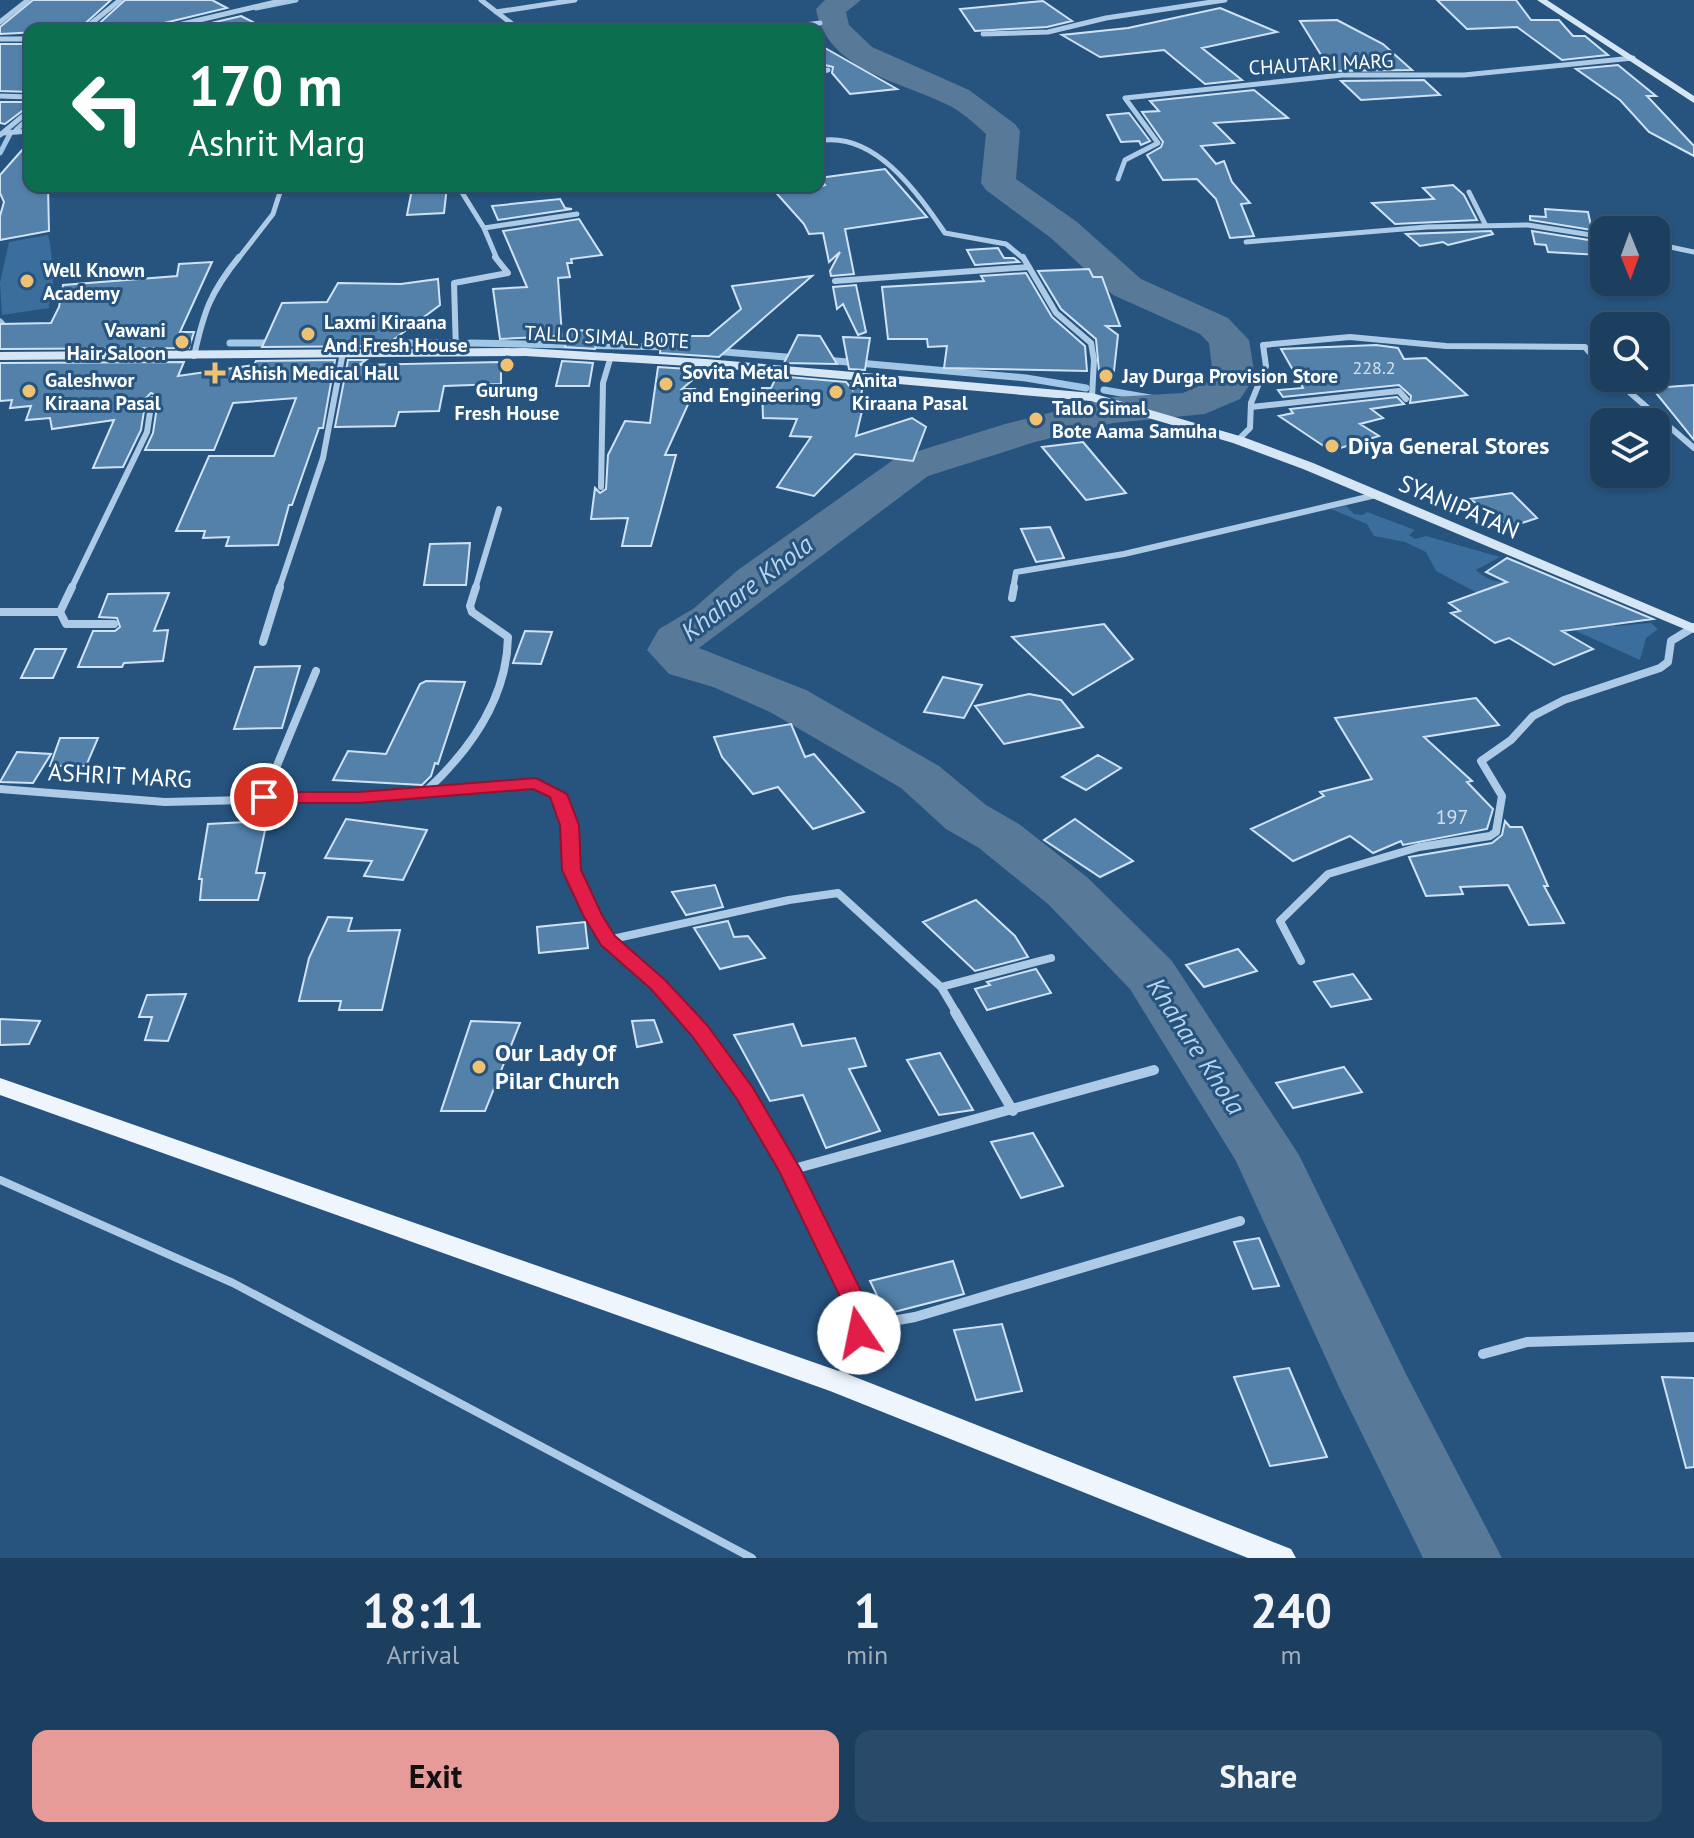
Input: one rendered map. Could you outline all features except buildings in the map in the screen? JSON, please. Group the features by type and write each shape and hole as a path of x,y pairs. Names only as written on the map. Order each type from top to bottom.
{"main road":[{"path":"1541,0 1694,100"},
{"name":"TALLO SIMAL BOTE","path":"0,356 456,351 611,356 1092,397 1206,430"},
{"name":"SYANIPATAN","path":"1206,430 1376,495 1694,628"},
{"path":"0,1086 840,1383 1281,1558"}],"street":[{"path":"0,22 28,0"},
{"path":"90,24 120,0"},
{"path":"182,24 284,0"},
{"path":"481,0 512,24"},
{"path":"496,12 575,0"},
{"path":"983,34 1048,32 1106,18 1225,0"},
{"path":"812,24 820,23"},
{"path":"0,39 24,39"},
{"name":"CHAUTARI MARG","path":"1118,179 1125,160 1158,143 1125,98 1342,75 1464,75 1633,58"},
{"path":"824,71 828,70"},
{"path":"0,96 24,97"},
{"path":"1,134 24,115"},
{"path":"1,134 24,132"},
{"path":"824,140 839,138 860,147 904,179 945,233 1006,244 1021,254 1056,313 1091,343 1094,360 1092,397"},
{"path":"194,356 204,312 215,287 273,214 280,192"},
{"path":"456,351 454,283 508,273 494,255 484,228 462,192"},
{"path":"1469,192 1486,226"},
{"path":"484,228 577,214"},
{"path":"1246,242 1427,227 1528,225 1590,235"},
{"path":"1670,247 1694,252"},
{"path":"835,281 1029,267"},
{"path":"1238,440 1250,428 1251,407 1266,366 1263,345 1350,337 1446,346 1585,347 1590,353"},
{"path":"263,642 298,526 323,458 343,352"},
{"path":"601,487 603,383 611,356"},
{"path":"1251,407 1399,391 1406,399"},
{"path":"1629,392 1694,448"},
{"path":"60,612 147,432 152,399"},
{"path":"1012,598 1016,572 1124,554 1376,495"},
{"path":"426,792 470,745 500,680 509,646 508,637 472,612 470,606 499,509"},
{"path":"0,612 60,612"},
{"path":"60,612 66,624 74,626 114,624"},
{"path":"1301,961 1280,921 1328,874 1419,847 1490,836 1496,832 1502,796 1481,761 1511,740 1533,716 1564,700 1660,668 1668,662 1671,641 1694,628"},
{"path":"264,797 316,671"},
{"name":"ASHRIT MARG","path":"0,789 165,802 264,797 359,797 536,783 558,794 570,825 571,870 608,940 658,984 700,1031 745,1093 790,1170 857,1307 859,1333"},
{"path":"608,940 789,900 838,893 941,987 1013,1111"},
{"path":"941,987 1051,958"},
{"path":"790,1170 1154,1070"},
{"path":"840,1383 859,1333 870,1325 915,1317 1240,1221"},
{"path":"1483,1354 1527,1342 1694,1337"}],"lane":[{"path":"0,1180 233,1283 752,1558"}],"shaded area":[{"path":"48,235 53,284 49,308 2,315 0,283 9,242"},
{"path":"1346,506 1354,514 1367,512 1415,530 1409,535 1415,539 1426,536 1500,557 1476,570 1489,579 1503,582 1513,579 1616,626 1651,623 1658,629 1646,638 1640,660 1536,613 1487,598 1436,571 1426,552 1405,542 1374,536 1367,524 1331,509"}],"waterway":[{"path":"256,8 296,0"},
{"name":"Khahare Khola","path":"846,0 831,9 834,26 845,41 881,65 964,100 1003,131 998,183 1064,230 1127,287 1214,326 1229,340 1234,377 1225,390 1190,405 1113,410 1020,433 912,467 755,580 710,619 677,640 672,650 687,663 731,676 788,701 920,777 966,817 999,836 1068,891 1151,975 1266,1155 1376,1387 1463,1558"},
{"path":"16,130 24,123"},
{"path":"0,153 10,134"},
{"path":"0,322 4,327 0,337"},
{"path":"230,343 274,343"},
{"path":"377,343 453,343"},
{"path":"470,343 671,347"},
{"path":"713,351 798,358"},
{"path":"825,360 1026,378 1086,388"},
{"path":"1104,390 1190,405"}],"place":[{"name":"Well Known Academy","path":"27,281"},
{"name":"Laxmi Kiraana And Fresh House","path":"308,334"},
{"name":"Vawani Hair Saloon","path":"182,342"},
{"name":"Gurung Fresh House","path":"507,365"},
{"name":"Ashish Medical Hall","path":"215,373"},
{"name":"Jay Durga Provision Store","path":"1106,376"},
{"name":"Sovita Metal and Engineering","path":"666,384"},
{"name":"Galeshwor Kiraana Pasal","path":"29,391"},
{"name":"Anita Kiraana Pasal","path":"836,392"},
{"name":"Tallo Simal Bote Aama Samuha","path":"1036,419"},
{"name":"Diya General Stores","path":"1332,446"},
{"name":"Our Lady Of Pilar Church","path":"479,1067"}],"route":[{"path":"264,797 359,797 536,783 558,794 570,825 571,870 593,915 608,940 658,984 700,1031 745,1093 790,1170 857,1307 859,1333"}]}
